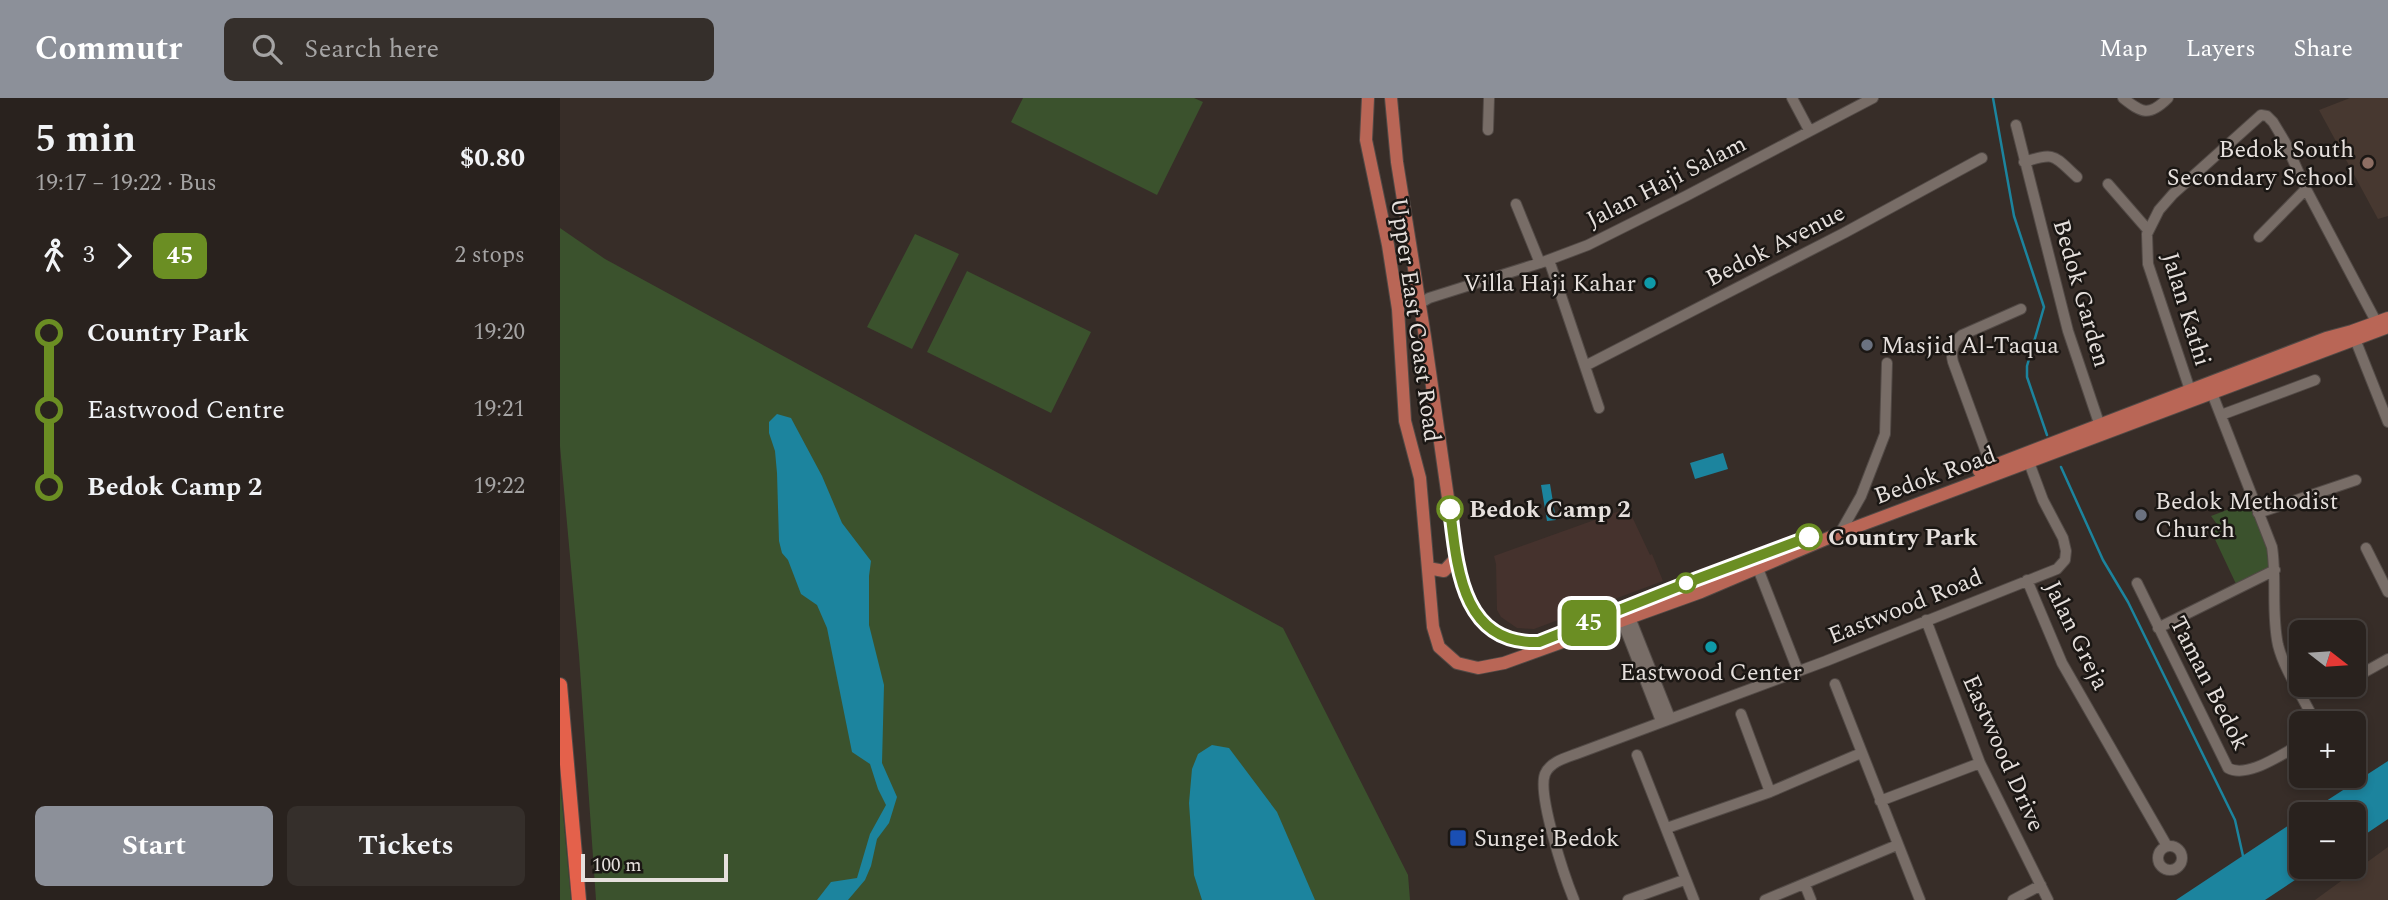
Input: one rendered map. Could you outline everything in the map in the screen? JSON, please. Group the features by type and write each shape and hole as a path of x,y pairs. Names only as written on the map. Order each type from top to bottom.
{"highway":[{"path":"560,684 579,900"}],"main road":[{"name":"Upper East Coast Road","path":"1368,98 1366,140 1388,244 1398,309 1405,421 1420,478 1435,638 1439,647 1457,663"},
{"name":"Upper East Coast Road","path":"1391,98 1396,162 1456,558 1469,602 1477,617 1500,635"},
{"name":"Bedok Road","path":"1457,663 1478,668 1504,663 1624,614 1706,575 1756,563 1843,527 2192,396 2326,338 2354,335 2383,324"},
{"path":"1428,568 1444,570 1456,558"},
{"name":"Bedok Road","path":"1500,635 1516,642 1539,642 1624,614"}],"street":[{"path":"1488,130 1489,98"},
{"path":"1792,98 1809,130"},
{"name":"Jalan Haji Salam","path":"1419,304 1588,245 1670,205 1857,102 1873,98"},
{"path":"2123,98 2145,112 2160,106 2168,98"},
{"name":"Jalan Kathi","path":"2192,396 2148,264 2148,230 2154,216 2173,194 2262,115 2269,118 2277,128 2306,188"},
{"name":"Bedok Garden","path":"2016,125 2068,331 2102,430"},
{"path":"2024,163 2050,155 2077,177"},
{"name":"Bedok Avenue","path":"1585,366 1844,233 1982,158"},
{"name":"Jalan Kathi","path":"2109,184 2148,230"},
{"path":"2259,237 2306,188 2383,324"},
{"path":"1516,204 1545,262 1599,408"},
{"path":"1993,471 1953,362 1952,351 1956,341 1966,333 2021,309"},
{"path":"2354,335 2388,422"},
{"path":"1843,527 1861,496 1885,434 1887,363"},
{"path":"2221,415 2315,380"},
{"path":"2210,388 2272,547 2278,642 2286,665 2309,711"},
{"name":"Jalan Greja","path":"2028,458 2043,500 2063,538 2066,555 2063,564 2057,569 2027,580 2062,663 2167,846"},
{"path":"2258,513 2356,480"},
{"path":"2366,548 2388,592"},
{"path":"1756,563 1798,671"},
{"path":"2158,628 2275,570"},
{"name":"Eastwood Road","path":"1574,900 1555,841 1543,785 1546,772 1562,759 1798,671 2027,580"},
{"name":"Taman Bedok","path":"2137,583 2228,768 2236,771 2250,769 2289,750"},
{"path":"1624,614 1666,719"},
{"name":"Eastwood Drive","path":"1926,620 1980,763 2048,900"},
{"path":"2366,671 2388,659"},
{"path":"1835,684 1920,900"},
{"path":"1741,714 1770,792"},
{"path":"1667,828 1770,792 1861,753"},
{"path":"1637,755 1694,900"},
{"path":"1880,801 1980,763"},
{"path":"1765,900 1898,845"},
{"path":"1628,900 1684,880"},
{"path":"1805,885 1811,900"},
{"path":"2013,900 2041,885"}],"shaded area":[{"name":"Bedok South Secondary School","path":"2350,98 2388,98 2388,216 2378,219 2319,110"},
{"path":"1628,508 1663,581 1534,629 1517,628 1501,617 1497,610 1494,556"},
{"path":"2388,847 2388,900 2315,900 2344,879 2366,879 2366,863"}],"green space":[{"path":"1023,98 1194,98 1203,102 1157,195 1011,122"},
{"path":"560,228 605,259 1283,628 1408,875 1410,900 596,900 579,655 560,446"},
{"path":"915,234 959,254 912,349 867,327"},
{"path":"967,271 1091,332 1051,413 927,352"},
{"path":"2251,501 2269,547 2272,569 2237,586 2212,533 2219,527 2211,516"},
{"path":"560,781 571,900 560,900"}],"water":[{"path":"777,414 791,418 822,476 842,523 871,561 869,625 884,685 882,763 897,797 889,823 877,839 865,880 848,900 817,900 831,882 857,878 870,834 886,805 870,764 852,752 827,628 817,605 801,594 788,560 782,553 779,541 775,451 769,433 769,422"},
{"path":"1723,453 1728,469 1695,479 1690,463"},
{"path":"1550,484 1556,520 1547,521 1541,485"},
{"path":"1212,745 1229,748 1277,812 1315,900 1202,900 1194,875 1189,803 1192,769 1198,754"},
{"path":"2388,761 2388,819 2366,834 2366,802 2325,802 2346,788 2366,788 2366,775"},
{"path":"2289,825 2289,879 2296,879 2265,900 2176,900"}],"waterway":[{"path":"1993,98 2014,216 2044,307 2027,366 2027,377 2047,435"},
{"path":"2061,467 2103,560 2128,602 2235,820 2243,856"}],"bus line":[{"name":"45","path":"1450,509 1458,568 1477,617 1509,640 1525,643 1539,642 1809,537"}],"place":[{"name":"Bedok South Secondary School","path":"2368,163"},
{"name":"Villa Haji Kahar","path":"1650,283"},
{"name":"Masjid Al-Taqua","path":"1867,345"},
{"name":"Bedok Camp 2","path":"1450,509"},
{"name":"Bedok Methodist Church","path":"2141,515"},
{"name":"Country Park","path":"1809,537"},
{"name":"Eastwood Center","path":"1711,647"},
{"name":"Sungei Bedok","path":"1458,838"}]}
